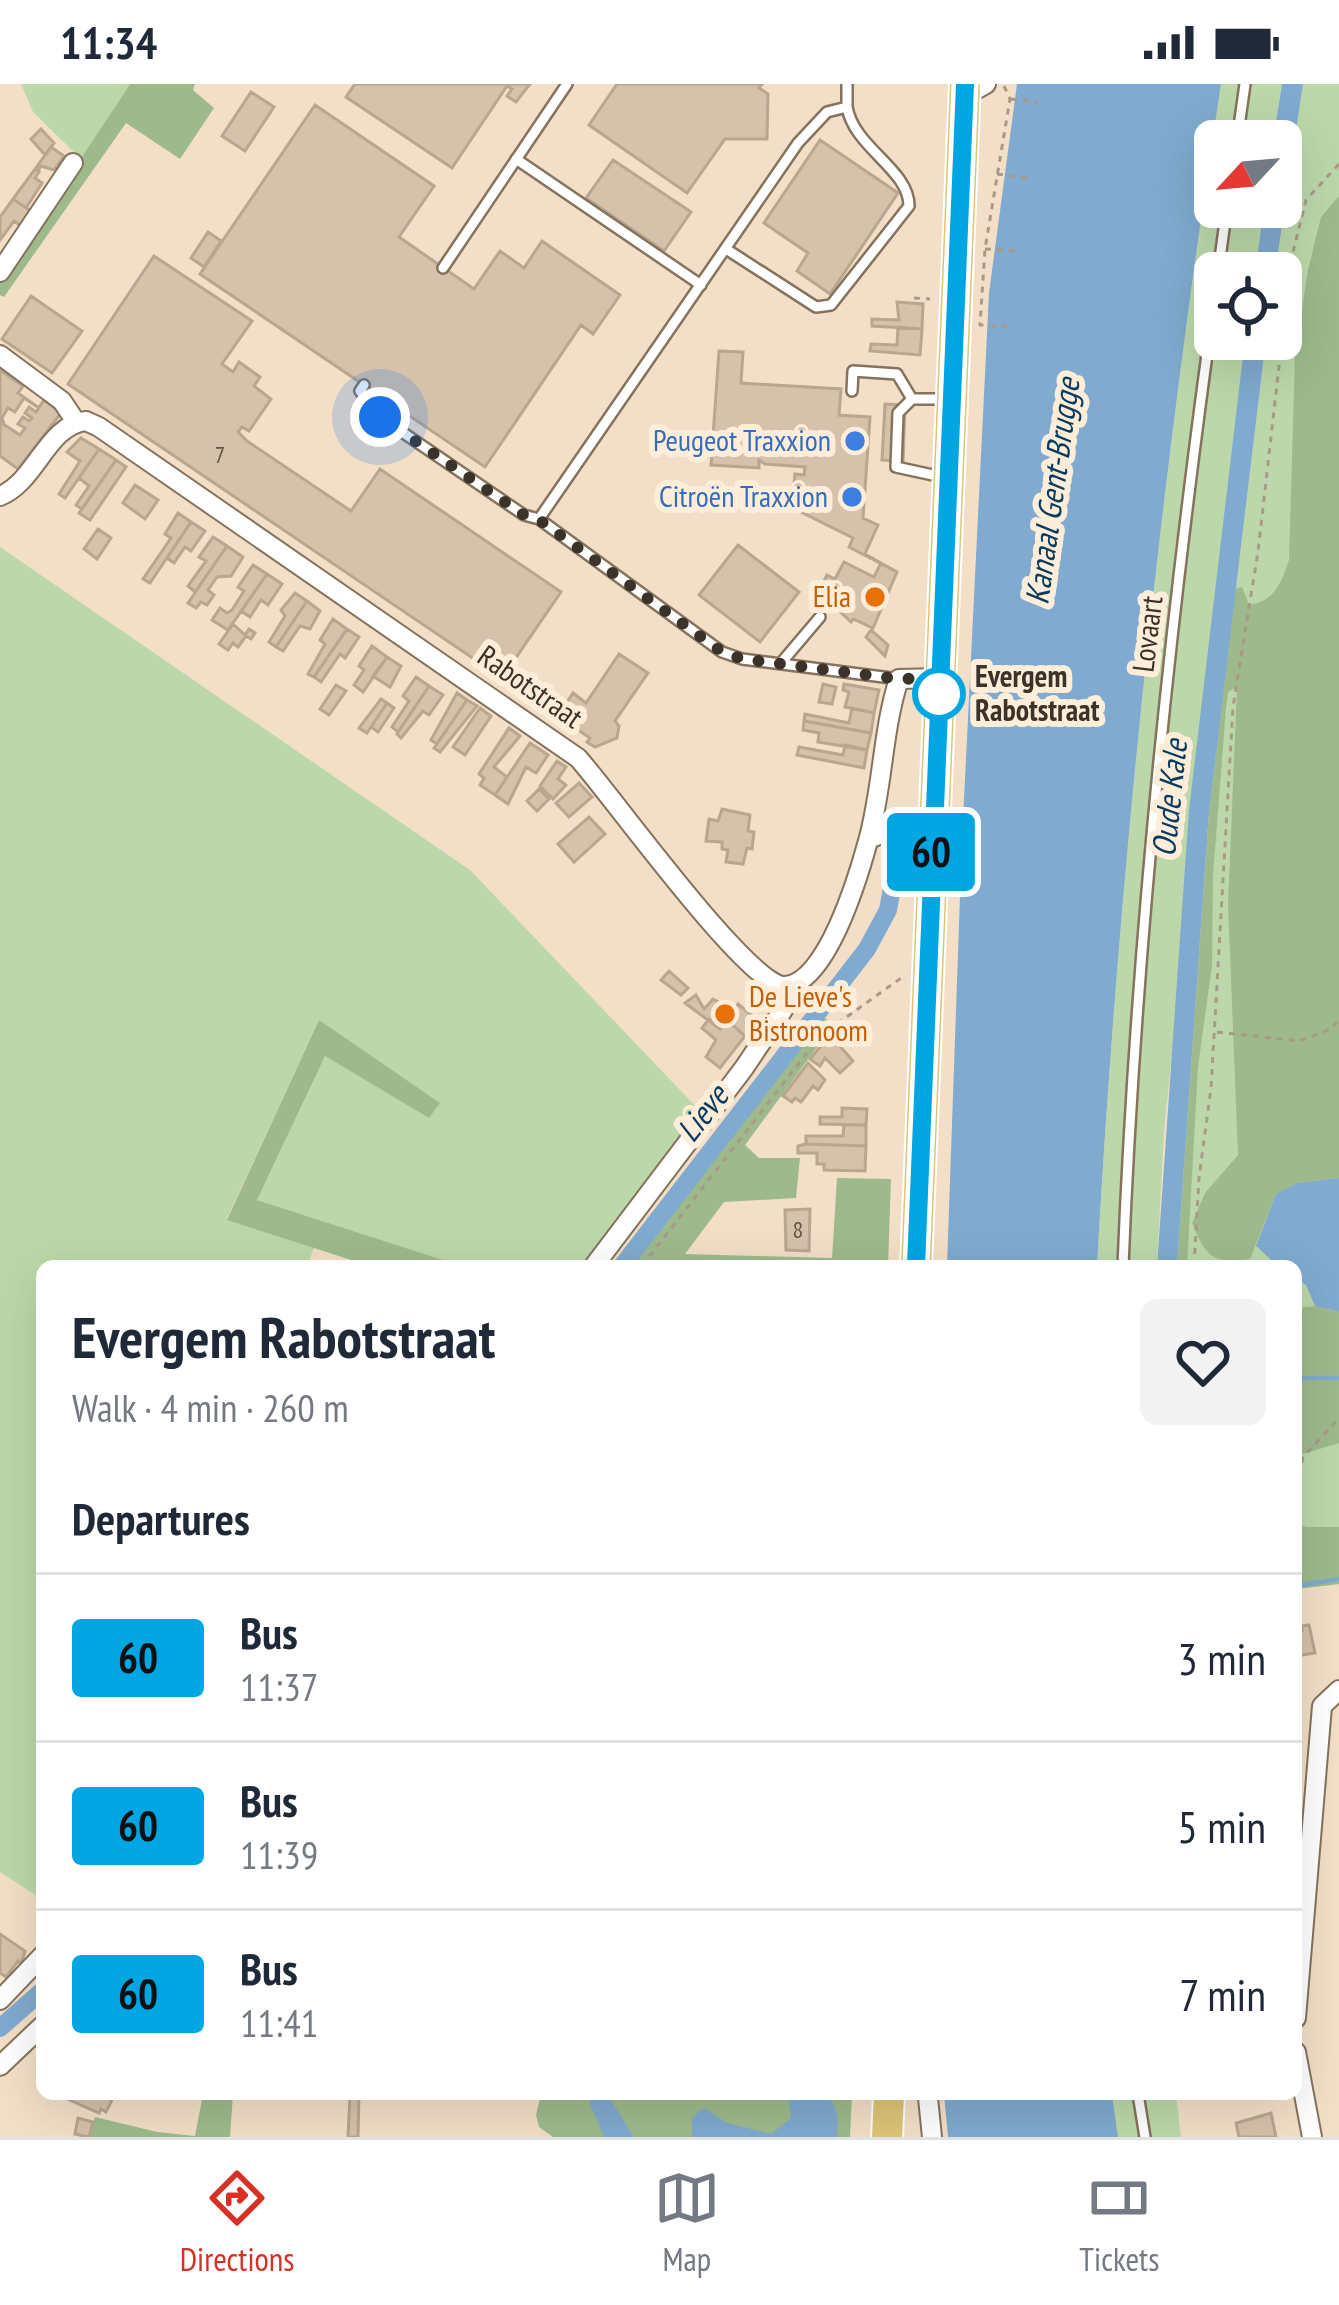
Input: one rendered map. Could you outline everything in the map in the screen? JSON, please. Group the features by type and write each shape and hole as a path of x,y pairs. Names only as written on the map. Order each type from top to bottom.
{"main road":[{"path":"916,1260 947,479 972,88"},
{"path":"887,2137 889,2100"}],"street":[{"path":"0,272 73,163"},
{"name":"Rabotstraat","path":"0,355 62,401 76,422 99,427 578,758 755,972 784,986"},
{"path":"0,496 26,478 64,429 76,422"},
{"path":"599,1260 744,1068 783,1010 784,986 813,968 833,937 869,838 898,679 940,678"},
{"path":"869,838 898,826 931,845"},
{"path":"1302,1946 1322,1706 1339,1690"},
{"path":"0,2000 36,1962"},
{"path":"0,2066 36,2032"},
{"path":"1302,2084 1312,2137"},
{"path":"928,2100 932,2137"}],"lane":[{"path":"443,268 567,84"},
{"path":"726,249 815,307 831,305 909,206 909,194 901,183 855,132 848,84"},
{"path":"1240,120 1245,84"},
{"path":"538,519 814,123 827,112 848,107"},
{"path":"515,159 701,285"},
{"name":"Lovaart","path":"1123,1260 1151,807 1207,360"},
{"path":"852,391 854,371 897,374 912,399"},
{"path":"364,385 360,391 380,417 524,515 538,519 722,652 742,659 898,679"},
{"path":"947,479 896,466 898,413 912,399 951,398"},
{"path":"781,664 820,617"},
{"path":"1139,2100 1144,2137"}],"path":[{"path":"1004,84 1010,99 985,249 980,325 1012,327"},
{"path":"1010,99 1037,102"},
{"path":"1195,1260 1215,1032 1234,706 1258,552 1291,260 1306,200 1339,164"},
{"path":"996,174 1027,178"},
{"path":"985,249 1019,251"},
{"path":"647,1260 820,1036 926,963"},
{"path":"1215,1032 1298,1041 1339,1021"},
{"path":"1302,1463 1339,1418"}],"green space":[{"path":"21,84 130,84 81,159 33,112"},
{"path":"130,84 195,84 193,90 214,108 180,159 126,123 4,297 0,295 0,281"},
{"path":"1221,84 1282,84 1276,120 1216,120"},
{"path":"1303,84 1339,84 1339,1312 1302,1307 1302,1260 1177,1260 1209,812 1263,360 1302,360 1302,252 1278,252 1282,228 1302,228 1302,120 1298,120"},
{"path":"1339,196 1339,1178 1297,1183 1276,1194 1250,1259 1218,1259 1201,1243 1192,1223 1205,1193 1238,1155 1228,904 1237,687 1228,692 1226,708 1213,876 1212,965 1198,1067 1187,1260 1177,1260 1209,812 1235,589 1242,587 1249,605 1265,600 1280,583 1289,560 1295,360 1302,360 1308,270 1321,217"},
{"path":"1200,228 1261,228 1258,252 1197,252"},
{"path":"1194,273 1194,360 1243,360 1164,1132 1157,1260 1097,1260 1117,969 1145,674"},
{"path":"0,547 470,870 702,1113 591,1260 443,1260 257,1200 325,1055 429,1118 319,1020 227,1219 314,1248 309,1260 36,1260 36,1895 0,1872"},
{"path":"825,1018 838,1028 826,1035 745,1145 759,1158 800,1158 796,1198 724,1202 685,1254 832,1258 837,1178 891,1179 888,1260 636,1260"},
{"path":"319,1020 440,1103 429,1118 325,1056 257,1200 443,1260 351,1260 227,1220"},
{"path":"1302,1307 1339,1312 1339,1443 1302,1454"},
{"path":"1339,1376 1339,1584 1302,1588 1302,1379"},
{"path":"1302,1525 1339,1527 1339,1584 1302,1588"},
{"path":"202,2100 233,2100 230,2137 89,2137 95,2117 195,2136"},
{"path":"540,2100 852,2100 850,2137 553,2137 539,2127"},
{"path":"1113,2100 1177,2100 1181,2137 1118,2137"}],"water":[{"name":"Kanaal Gent-Brugge","path":"1017,84 1221,84 1216,120 1194,120 1194,228 1200,228 1130,821 1097,1260 947,1260 989,293"},
{"path":"1282,84 1303,84 1298,120 1276,120"},
{"path":"1261,228 1282,228 1278,252 1258,252"},
{"path":"1243,360 1263,360 1209,812 1177,1260 1157,1260 1189,810"},
{"path":"1339,1178 1339,1312 1315,1306 1302,1282 1302,1260 1271,1260 1256,1246 1276,1194 1297,1183"},
{"path":"589,2100 611,2100 634,2137 604,2137"},
{"path":"789,2100 831,2100 837,2137 692,2137 692,2117 704,2108 727,2123 771,2134 791,2118"},
{"path":"945,2100 1113,2100 1118,2137 948,2137"}],"building":[{"path":"355,84 530,84 516,102 507,96 512,89 507,86 452,168 346,97"},
{"path":"617,84 762,84 759,88 768,94 767,139 725,139 687,193 589,125"},
{"path":"251,92 274,107 245,151 222,136"},
{"path":"315,105 434,186 399,237 474,289 500,251 524,268 542,241 620,295 593,334 581,325 485,467 200,274"},
{"path":"41,129 54,143 45,155 31,139"},
{"path":"820,140 898,193 830,294 797,271 808,253 764,223"},
{"path":"51,147 64,156 54,170 41,166 38,171 35,169"},
{"path":"613,160 691,212 664,251 586,198"},
{"path":"35,169 39,172 35,178 42,183 26,208 13,199"},
{"path":"13,199 31,211 21,226 14,221 0,240 0,217"},
{"path":"208,232 221,241 204,267 191,258"},
{"path":"154,256 252,321 222,364 233,372 239,362 260,377 254,386 271,399 249,431 242,427 238,432 247,441 351,511 380,469 561,592 502,678 68,384"},
{"path":"31,296 82,331 52,373 2,339"},
{"path":"897,302 923,304 922,329 872,326 872,319 899,320"},
{"path":"898,327 922,329 920,355 870,351 871,344 897,345"},
{"path":"719,351 743,352 741,383 841,389 839,415 870,417 863,518 878,525 865,554 897,572 849,547 853,538 801,512 801,504 792,503 795,474 804,475 805,467 759,460 759,468 711,465"},
{"path":"0,370 23,386 18,393 39,408 24,398 15,412 8,408 4,424 0,422"},
{"path":"44,400 61,413 18,469 0,456 0,422 20,435 25,428 18,424 23,417 32,418 25,413 29,407 36,412"},
{"path":"885,404 905,405 903,461 882,460"},
{"path":"81,438 99,449 65,498 59,494 80,461 67,452"},
{"path":"99,449 116,460 82,509 76,505 89,486 79,478"},
{"path":"116,460 126,467 90,520 79,513"},
{"path":"135,485 158,500 145,519 123,503"},
{"path":"178,513 191,522 150,583 143,579 171,538 165,534"},
{"path":"191,522 205,531 191,551 185,547 174,563 167,558"},
{"path":"98,529 111,538 97,559 84,549"},
{"path":"213,537 227,546 195,592 188,586 206,561 199,557"},
{"path":"738,545 799,592 760,642 699,595"},
{"path":"227,546 243,557 231,576 217,577 208,590 214,595 207,605 201,602 196,608 188,603"},
{"path":"844,562 874,577 881,563 897,572 873,628 851,622 833,605 839,593 822,585 827,575 835,579"},
{"path":"253,565 267,574 228,630 212,620 220,608 227,613 232,610 244,591 238,587"},
{"path":"267,574 282,584 268,605 261,600 250,617 241,611"},
{"path":"295,593 307,601 276,647 269,642 285,616 281,610"},
{"path":"307,601 320,611 310,629 300,626 283,651 276,647"},
{"path":"333,619 347,629 314,677 308,674"},
{"path":"233,624 245,635 249,629 255,633 228,650 219,644"},
{"path":"347,629 359,637 321,682 314,677"},
{"path":"871,630 888,645 885,656 866,637"},
{"path":"372,646 387,657 363,692 354,685"},
{"path":"619,654 648,673 615,721 617,738 595,747 587,742 590,738 558,716 573,693 586,703"},
{"path":"387,657 401,666 390,687 373,676"},
{"path":"416,677 429,686 398,732 392,727 409,701 403,696"},
{"path":"823,684 836,687 832,704 819,702"},
{"path":"844,684 879,690 874,713 845,707 849,692 843,690"},
{"path":"336,685 346,691 329,715 320,709"},
{"path":"429,686 443,695 429,715 423,711 401,738 397,734"},
{"path":"457,693 467,700 437,744 431,740"},
{"path":"381,699 387,703 367,733 359,728"},
{"path":"467,700 477,706 440,752 434,748"},
{"path":"387,703 394,708 378,732 371,727"},
{"path":"480,708 491,716 465,755 453,747"},
{"path":"852,708 874,713 871,733 804,721 805,714 849,723"},
{"path":"804,721 871,733 867,750 818,742 819,733 803,730"},
{"path":"509,728 520,736 494,767 507,777 495,795 480,785 484,778 479,774"},
{"path":"530,743 548,755 536,773 526,767 508,804 495,795"},
{"path":"845,745 867,750 864,768 797,755 799,747 843,755"},
{"path":"557,761 566,767 558,779 566,785 553,799 540,786"},
{"path":"579,783 592,797 569,817 556,803"},
{"path":"539,789 549,799 537,811 527,801"},
{"path":"722,809 750,815 752,849 747,848 743,864 726,862 728,850 722,849 722,842 706,841 709,819 718,821"},
{"path":"589,817 605,834 574,862 558,844"},
{"path":"669,971 688,988 681,995 661,980"},
{"name":"De Lieve's Bistronoom","path":"696,995 704,1009 713,999 734,1010 738,1004 758,1020 745,1036 728,1021 720,1029 685,1003"},
{"path":"709,1019 720,1029 728,1021 745,1036 720,1068 706,1057 716,1040 702,1028"},
{"path":"830,1035 853,1061 840,1073 825,1058 820,1066 810,1059"},
{"path":"808,1063 825,1080 818,1090 813,1086 801,1102 795,1098 792,1102 783,1096"},
{"path":"842,1108 867,1109 866,1125 820,1124 820,1117 842,1117"},
{"path":"844,1125 866,1125 866,1146 806,1144 806,1136 843,1136"},
{"path":"798,1146 866,1146 865,1171 824,1170 824,1164 817,1164 817,1153 798,1153"},
{"path":"810,1209 809,1251 786,1250 785,1210"},
{"path":"1309,1625 1315,1653 1302,1655 1302,1626"},
{"path":"0,1934 25,1951 21,1964 18,1961 6,1977 0,1973"},
{"path":"70,2100 112,2100 106,2112 101,2109 99,2113"},
{"path":"350,2100 359,2100 358,2137 348,2137"},
{"path":"1271,2113 1276,2137 1239,2137 1236,2123"},
{"path":"78,2118 93,2122 89,2137 75,2134"}],"waterway":[{"name":"Lieve","path":"627,1260 867,949 888,910 895,871"},
{"path":"1302,1378 1339,1378"},
{"path":"1302,1585 1339,1579"},
{"name":"Lieve","path":"0,2028 36,1996"}],"bus line":[{"name":"60","path":"916,1260 965,84"}],"place":[{"name":"Peugeot Traxxion","path":"855,441"},
{"name":"Citroën Traxxion","path":"852,497"},
{"name":"Elia","path":"875,597"},
{"name":"Evergem Rabotstraat","path":"939,694"},
{"name":"De Lieve's Bistronoom","path":"725,1014"}],"route":[{"path":"380,417 524,515 538,519 722,652 742,659 898,679 940,678 939,694"}],"water label":[{"name":"Oude Kale","path":"1169,798"}]}
